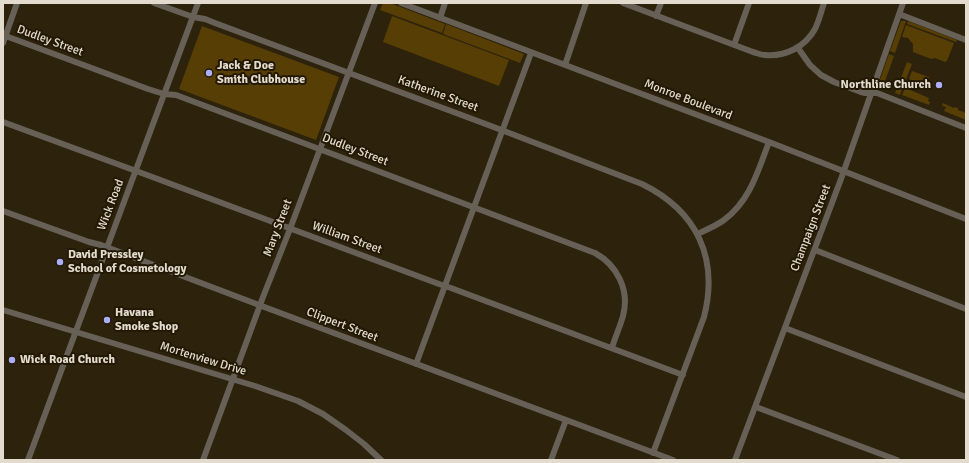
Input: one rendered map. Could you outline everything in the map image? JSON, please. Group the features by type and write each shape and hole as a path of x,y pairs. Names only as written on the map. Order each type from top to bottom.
{"street":[{"path":"3,43 4,36 17,3"},
{"name":"Katherine Street","path":"154,3 193,17 205,19 642,184 653,189 669,200 683,213 697,234 704,249 709,278 709,294 704,318 653,453"},
{"name":"Wick Road","path":"28,460 198,3"},
{"name":"Mary Street","path":"202,460 375,3"},
{"name":"Monroe Boulevard","path":"401,3 769,142 966,219"},
{"path":"440,18 445,3"},
{"path":"565,65 586,3"},
{"path":"623,3 753,52 766,55 786,53 798,48 806,41 815,28 824,3"},
{"path":"656,16 661,3"},
{"path":"734,45 749,3"},
{"name":"Champaign Street","path":"735,460 844,171 902,3"},
{"path":"899,14 966,40"},
{"name":"Dudley Street","path":"4,36 164,94 176,95 600,255 615,270 624,290 625,300 623,316 612,348"},
{"path":"798,48 810,65 821,75 834,82 865,94 877,93 966,128"},
{"path":"416,364 532,53"},
{"name":"William Street","path":"3,122 683,375"},
{"path":"697,234 724,220 736,210 747,196 754,182 769,142"},
{"name":"Clippert Street","path":"3,211 107,247 260,306 673,460"},
{"path":"815,250 966,308"},
{"name":"Mortenview Drive","path":"3,310 284,396 312,408 346,430 381,460"},
{"path":"785,328 966,398"},
{"path":"756,407 897,460"},
{"path":"551,460 566,420"}],"shaded area":[{"path":"383,3 390,3 445,24 442,33 380,10"},
{"path":"392,16 509,60 499,86 383,42"},
{"path":"901,21 906,21 895,53 890,51"},
{"path":"908,21 957,40 956,42 907,24"},
{"path":"446,24 524,54 520,63 443,34"},
{"path":"906,25 954,43 947,61 945,62 935,58 931,59 913,52 913,44 908,38 902,37"},
{"path":"202,26 339,77 316,140 179,89"},
{"path":"889,54 894,56 883,87 878,85"},
{"path":"907,62 912,64 900,95 895,93"},
{"path":"912,71 929,77 925,86 909,79"},
{"path":"908,81 911,82 908,89 929,98 929,105 902,95"},
{"path":"943,103 954,108 958,108 958,110 966,113 966,120 944,111 946,107 942,106"}],"place":[{"name":"Jack & Doe Smith Clubhouse","path":"209,73"},
{"name":"Northline Church","path":"939,85"},
{"name":"David Pressley School of Cosmetology","path":"60,262"},
{"name":"Havana Smoke Shop","path":"107,320"},
{"name":"Wick Road Church","path":"12,360"}]}
